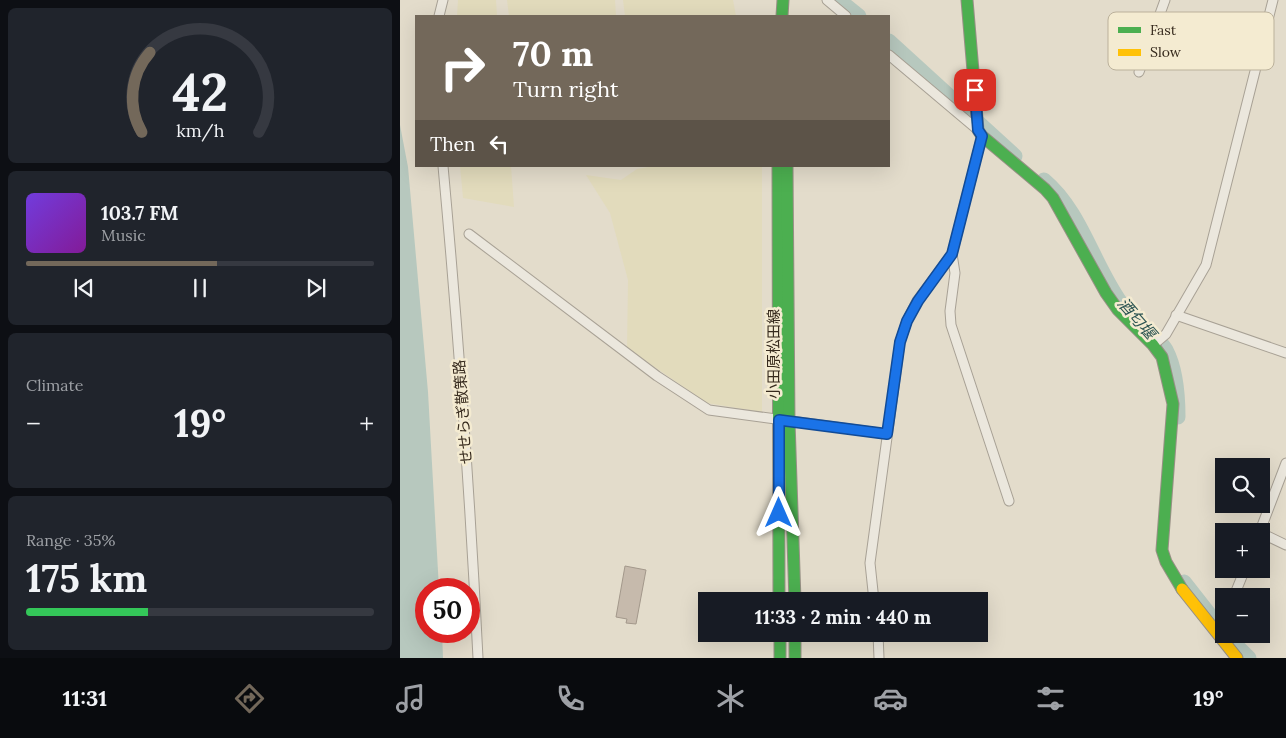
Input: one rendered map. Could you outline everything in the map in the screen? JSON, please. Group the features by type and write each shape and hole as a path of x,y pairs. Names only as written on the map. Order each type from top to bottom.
{"main road":[{"path":"783,0 783,15"},
{"path":"968,0 980,133 1045,189 1118,310 1153,345 1164,363 1173,404 1162,550 1164,559 1174,578 1237,658"},
{"name":"小田原松田線","path":"778,167 784,420 794,592"},
{"name":"小田原松田線","path":"779,592 784,420 787,167"},
{"path":"780,642 780,658"},
{"path":"795,642 795,658"}],"street":[{"path":"439,15 443,0"},
{"path":"827,0 845,15"},
{"path":"1161,12 1165,0"},
{"path":"890,56 980,133 952,254 955,273 950,311 951,324 1009,501"},
{"path":"1153,345 1166,334 1206,264 1254,70"},
{"name":"せせらぎ散策路","path":"443,167 457,322 471,517 478,658"},
{"path":"469,234 657,376 709,410 887,434"},
{"path":"873,592 870,563 900,342 907,321 918,301 952,254"},
{"path":"1176,315 1286,353"},
{"path":"1263,523 1286,463"},
{"path":"1270,537 1286,545"},
{"path":"878,642 879,658"}],"shaded area":[{"path":"458,0 496,0 497,15 457,15"},
{"path":"507,0 615,0 616,15 509,15"},
{"path":"623,0 733,0 736,15 625,15"},
{"path":"400,125 408,167 428,392 438,578 415,578 415,643 442,643 443,658 400,658"},
{"path":"460,167 511,167 514,207 463,198"},
{"path":"648,167 762,167 762,412 707,403 627,348 628,280 610,213 586,175 621,180 637,169"}],"building":[{"path":"625,566 646,570 636,624 626,623 627,619 616,617"}],"waterway":[{"name":"酒匂堰","path":"839,0 858,15"},
{"name":"酒匂堰","path":"890,42 1015,156"},
{"name":"酒匂堰","path":"1044,180 1068,207 1102,272 1121,303 1131,315 1157,338 1166,350 1176,382 1178,417"},
{"name":"酒匂堰","path":"1184,582 1215,622"},
{"name":"酒匂堰","path":"1234,643 1249,658"}],"traffic: fast":[{"path":"782,15 783,0"},
{"path":"967,0 978,130 982,136 1045,189 1053,198 1106,293 1118,310 1153,345 1162,357 1173,404 1162,550 1166,562 1182,589"},
{"path":"778,167 779,592"},
{"path":"787,167 789,421 795,592"},
{"path":"780,642 780,658"},
{"path":"795,642 795,658"}],"traffic: slow":[{"path":"1182,589 1237,658"}],"route":[{"path":"779,513 779,420 887,434 900,342 907,321 918,301 952,254 982,136 978,130 975,90"}]}
